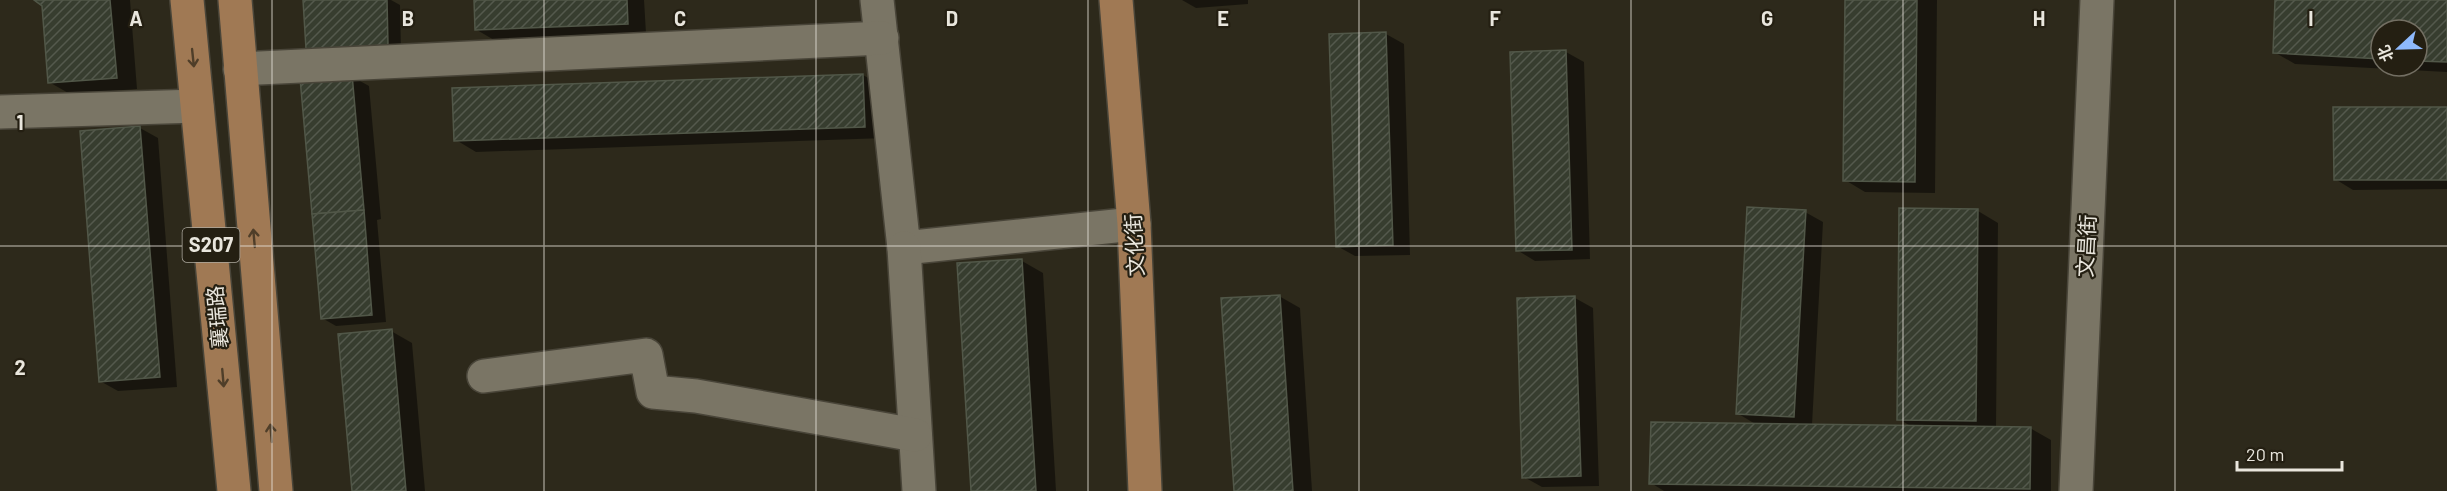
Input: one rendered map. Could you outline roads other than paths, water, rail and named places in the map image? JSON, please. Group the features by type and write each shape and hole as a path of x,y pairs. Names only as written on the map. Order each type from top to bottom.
{"main road":[{"name":"襄瑞路","path":"187,0 234,491"},
{"name":"襄瑞路","path":"235,0 276,491"},
{"name":"文化街","path":"1116,0 1134,224 1145,491"}],"street":[{"path":"877,0 904,248 919,491"},
{"name":"文昌街","path":"2076,491 2097,0"},
{"path":"240,69 882,38"},
{"path":"0,112 197,106"},
{"path":"904,248 1134,224"},
{"path":"484,376 646,355 653,392 696,396 915,435"}]}
